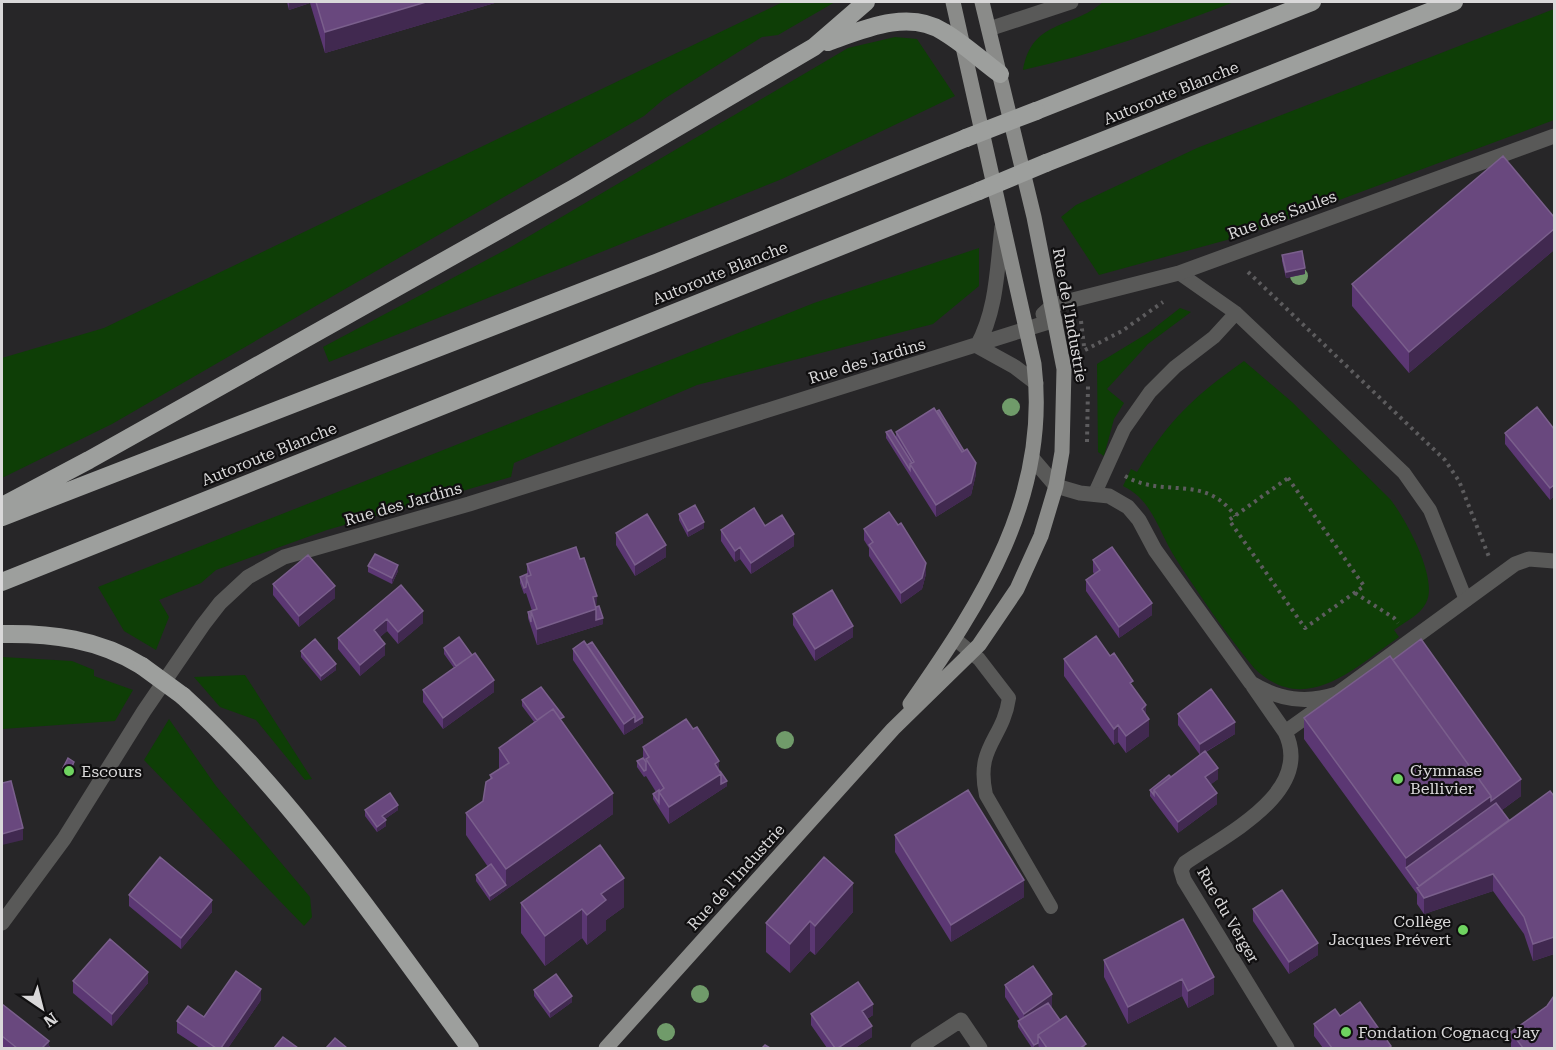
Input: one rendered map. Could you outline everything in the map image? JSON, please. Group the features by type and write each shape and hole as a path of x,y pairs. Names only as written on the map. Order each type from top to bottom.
{"highway":[{"path":"2,506 89,460 554,199 814,47 866,2"},
{"name":"Autoroute Blanche","path":"2,517 640,269 1312,2"},
{"name":"Autoroute Blanche","path":"2,582 1454,2"},
{"path":"814,47 874,26 910,22 929,25 944,31 1000,74"},
{"path":"2,634 51,635 88,642 118,653 142,666 183,696 243,756 310,836 470,1048"}],"main road":[{"name":"Rue de l'Industrie","path":"893,729 980,599 1005,547 1032,458 1037,414 1036,383 1026,329 953,2"},
{"name":"Rue de l'Industrie","path":"606,1048 893,729 972,653 995,625 1017,590 1036,549 1056,486 1065,431 1065,395 1054,312 982,2"}],"street":[{"path":"989,29 1071,2"},
{"name":"Rue des Saules","path":"1054,312 1179,273 1554,136"},
{"path":"1003,218 994,299 988,324 977,346 1015,367 1036,383"},
{"name":"Rue des Jardins","path":"2,923 52,857 144,711 203,625 235,588 264,567 292,555 469,504 977,346 1026,329 1054,312"},
{"path":"1032,458 1056,486 1088,493"},
{"name":"Rue du Verger","path":"1088,493 1115,498 1134,513 1155,550 1251,683 1285,732 1291,745 1292,763 1283,787 1246,821 1185,863 1181,870 1184,880 1287,1048"},
{"path":"1466,600 1522,560 1554,561"},
{"name":"Rue du Verger","path":"1285,732 1466,600"},
{"name":"Rue du Verger","path":"1251,683 1271,694 1290,699 1317,699 1337,694"},
{"path":"918,1048 961,1020 980,1048"}],"lane":[{"path":"1179,273 1236,313 1411,481 1434,519 1466,600"},
{"path":"1088,493 1108,466 1127,423 1155,387 1175,367 1214,337 1236,313"},
{"path":"955,639 972,653 1009,698 1006,719 987,748 983,782 986,795 1051,907"}],"path":[{"path":"1108,466 1143,484 1200,489 1212,493 1224,501 1235,516"},
{"path":"1288,478 1364,586 1355,593 1305,628 1229,520 1288,478"},
{"path":"1355,593 1394,618 1403,631 1418,621 1424,631"}],"green space":[{"path":"783,2 835,2 778,35 762,37 664,99 644,116 112,424 2,478 2,358 104,328"},
{"path":"1103,2 1234,2 1130,40 1023,70 1028,54 1044,33 1091,11"},
{"path":"1554,9 1554,120 1245,235 1099,275 1061,217 1076,205 1197,148"},
{"path":"895,37 917,39 955,96 782,179 329,362 323,347 509,248 848,48"},
{"path":"979,248 979,286 933,324 697,385 514,463 511,477 327,530 216,570 201,583 159,600 169,617 156,650 124,631 98,587 814,303"},
{"path":"1180,308 1191,312 1148,344 1107,389 1124,403 1114,419 1104,456 1098,452 1097,364 1148,333"},
{"path":"1244,361 1292,402 1390,499 1412,535 1425,565 1429,593 1426,603 1416,615 1394,630 1399,637 1347,674 1329,683 1310,688 1292,689 1273,682 1254,668 1185,573 1148,508 1133,492 1123,486 1131,469 1137,472 1160,438 1184,410"},
{"path":"2,657 72,661 94,670 94,676 133,690 115,721 2,729"},
{"path":"245,675 312,779 305,780 256,720 220,707 194,677"},
{"path":"169,719 216,786 310,897 312,917 304,926 144,760"}],"building":[{"path":"316,2 426,2 325,32"},
{"path":"1503,156 1554,217 1554,229 1409,352 1352,284"},
{"path":"1302,251 1305,268 1286,272 1282,255"},
{"path":"1537,407 1554,429 1554,485 1550,488 1505,433"},
{"path":"934,408 962,452 967,449 976,463 971,483 936,505 910,464 914,462 896,432"},
{"path":"939,410 964,451 962,452 937,411"},
{"path":"891,430 912,463 910,470 886,432"},
{"path":"695,505 704,522 688,531 679,514"},
{"path":"754,508 765,526 782,515 794,534 751,563 740,547 735,551 721,530"},
{"path":"889,512 898,525 901,523 926,563 922,578 901,593 869,545 873,542 864,529"},
{"path":"647,514 666,545 635,565 616,533"},
{"path":"576,547 580,559 584,558 597,596 593,597 596,609 537,629 531,611 537,609 526,577 531,575 527,564"},
{"path":"1112,547 1152,603 1119,627 1086,580 1100,570 1093,560"},
{"path":"375,554 398,565 392,578 368,566"},
{"path":"308,555 335,586 299,616 273,584"},
{"path":"527,574 526,587 524,588 520,577"},
{"path":"401,585 423,611 398,632 387,619 374,630 385,644 360,665 338,638"},
{"path":"832,590 853,626 815,649 793,614"},
{"path":"599,606 603,618 596,620 596,607"},
{"path":"1096,636 1110,656 1114,653 1133,681 1130,683 1146,705 1142,709 1149,719 1126,736 1118,725 1114,729 1064,659"},
{"path":"459,637 472,655 456,666 444,648"},
{"path":"315,639 336,664 321,676 301,651"},
{"path":"1421,639 1521,779 1491,801 1491,796 1393,660"},
{"path":"584,641 635,716 624,724 573,649"},
{"path":"592,642 643,717 635,722 635,716 587,645"},
{"path":"475,653 494,680 443,718 423,690"},
{"name":"Gymnase Bellivier","path":"1390,656 1491,796 1406,858 1304,718"},
{"path":"541,687 564,717 560,719 553,709 537,720 522,700"},
{"path":"1211,689 1235,722 1200,744 1178,714"},
{"path":"553,709 613,793 506,869 466,813 483,801 486,782 492,778 490,775 509,763 499,748"},
{"path":"686,719 693,729 697,727 719,761 715,764 721,774 669,807 659,792 664,788 646,759 649,757 643,747"},
{"path":"1205,751 1218,768 1205,777 1217,793 1178,822 1154,790"},
{"path":"68,758 74,762 69,772 63,768"},
{"path":"643,758 646,762 644,771 637,761"},
{"path":"720,771 727,781 721,784 721,774"},
{"path":"1169,775 1171,777 1154,790 1154,795 1150,790"},
{"path":"11,781 23,828 2,834 2,783"},
{"path":"659,790 659,803 653,794"},
{"path":"968,790 1024,880 951,925 895,835"},
{"path":"1550,791 1554,796 1554,937 1533,944 1524,917 1493,874 1424,898 1417,888"},
{"path":"390,793 398,805 382,816 386,820 377,827 365,810"},
{"path":"1496,803 1509,820 1419,886 1406,868"},
{"path":"600,845 624,878 601,894 606,900 587,915 582,909 545,936 521,903"},
{"path":"160,857 212,900 181,938 129,895"},
{"path":"824,857 853,883 815,926 810,921 790,944 766,923"},
{"path":"491,864 506,885 490,896 476,875"},
{"path":"1282,890 1318,943 1289,962 1253,909"},
{"path":"1183,919 1214,977 1188,991 1182,979 1128,1007 1104,960"},
{"path":"110,939 148,972 112,1014 73,981"},
{"path":"1033,966 1052,994 1024,1014 1005,985"},
{"path":"236,971 261,989 221,1048 216,1048 177,1021 188,1006 204,1017"},
{"path":"556,974 572,996 550,1012 534,990"},
{"path":"858,982 873,1004 862,1011 872,1026 835,1048 811,1014"},
{"path":"1554,996 1554,1048 1523,1048 1511,1032 1547,1006"},
{"name":"Fondation Cognacq Jay","path":"1360,1002 1391,1046 1388,1048 1332,1048 1314,1024 1335,1009 1340,1016"},
{"path":"1048,1003 1060,1020 1038,1035 1038,1043 1034,1045 1018,1021"},
{"path":"2,1004 49,1041 42,1048 17,1048 2,1036"},
{"path":"1066,1016 1086,1044 1080,1048 1047,1048 1038,1035"},
{"path":"283,1037 298,1048 274,1048"},
{"path":"335,1038 347,1048 326,1048"}],"place":[{"name":"Escours","path":"69,771"},
{"name":"Gymnase Bellivier","path":"1398,779"},
{"name":"Collège Jacques Prévert","path":"1463,930"},
{"name":"Fondation Cognacq Jay","path":"1346,1032"}]}
